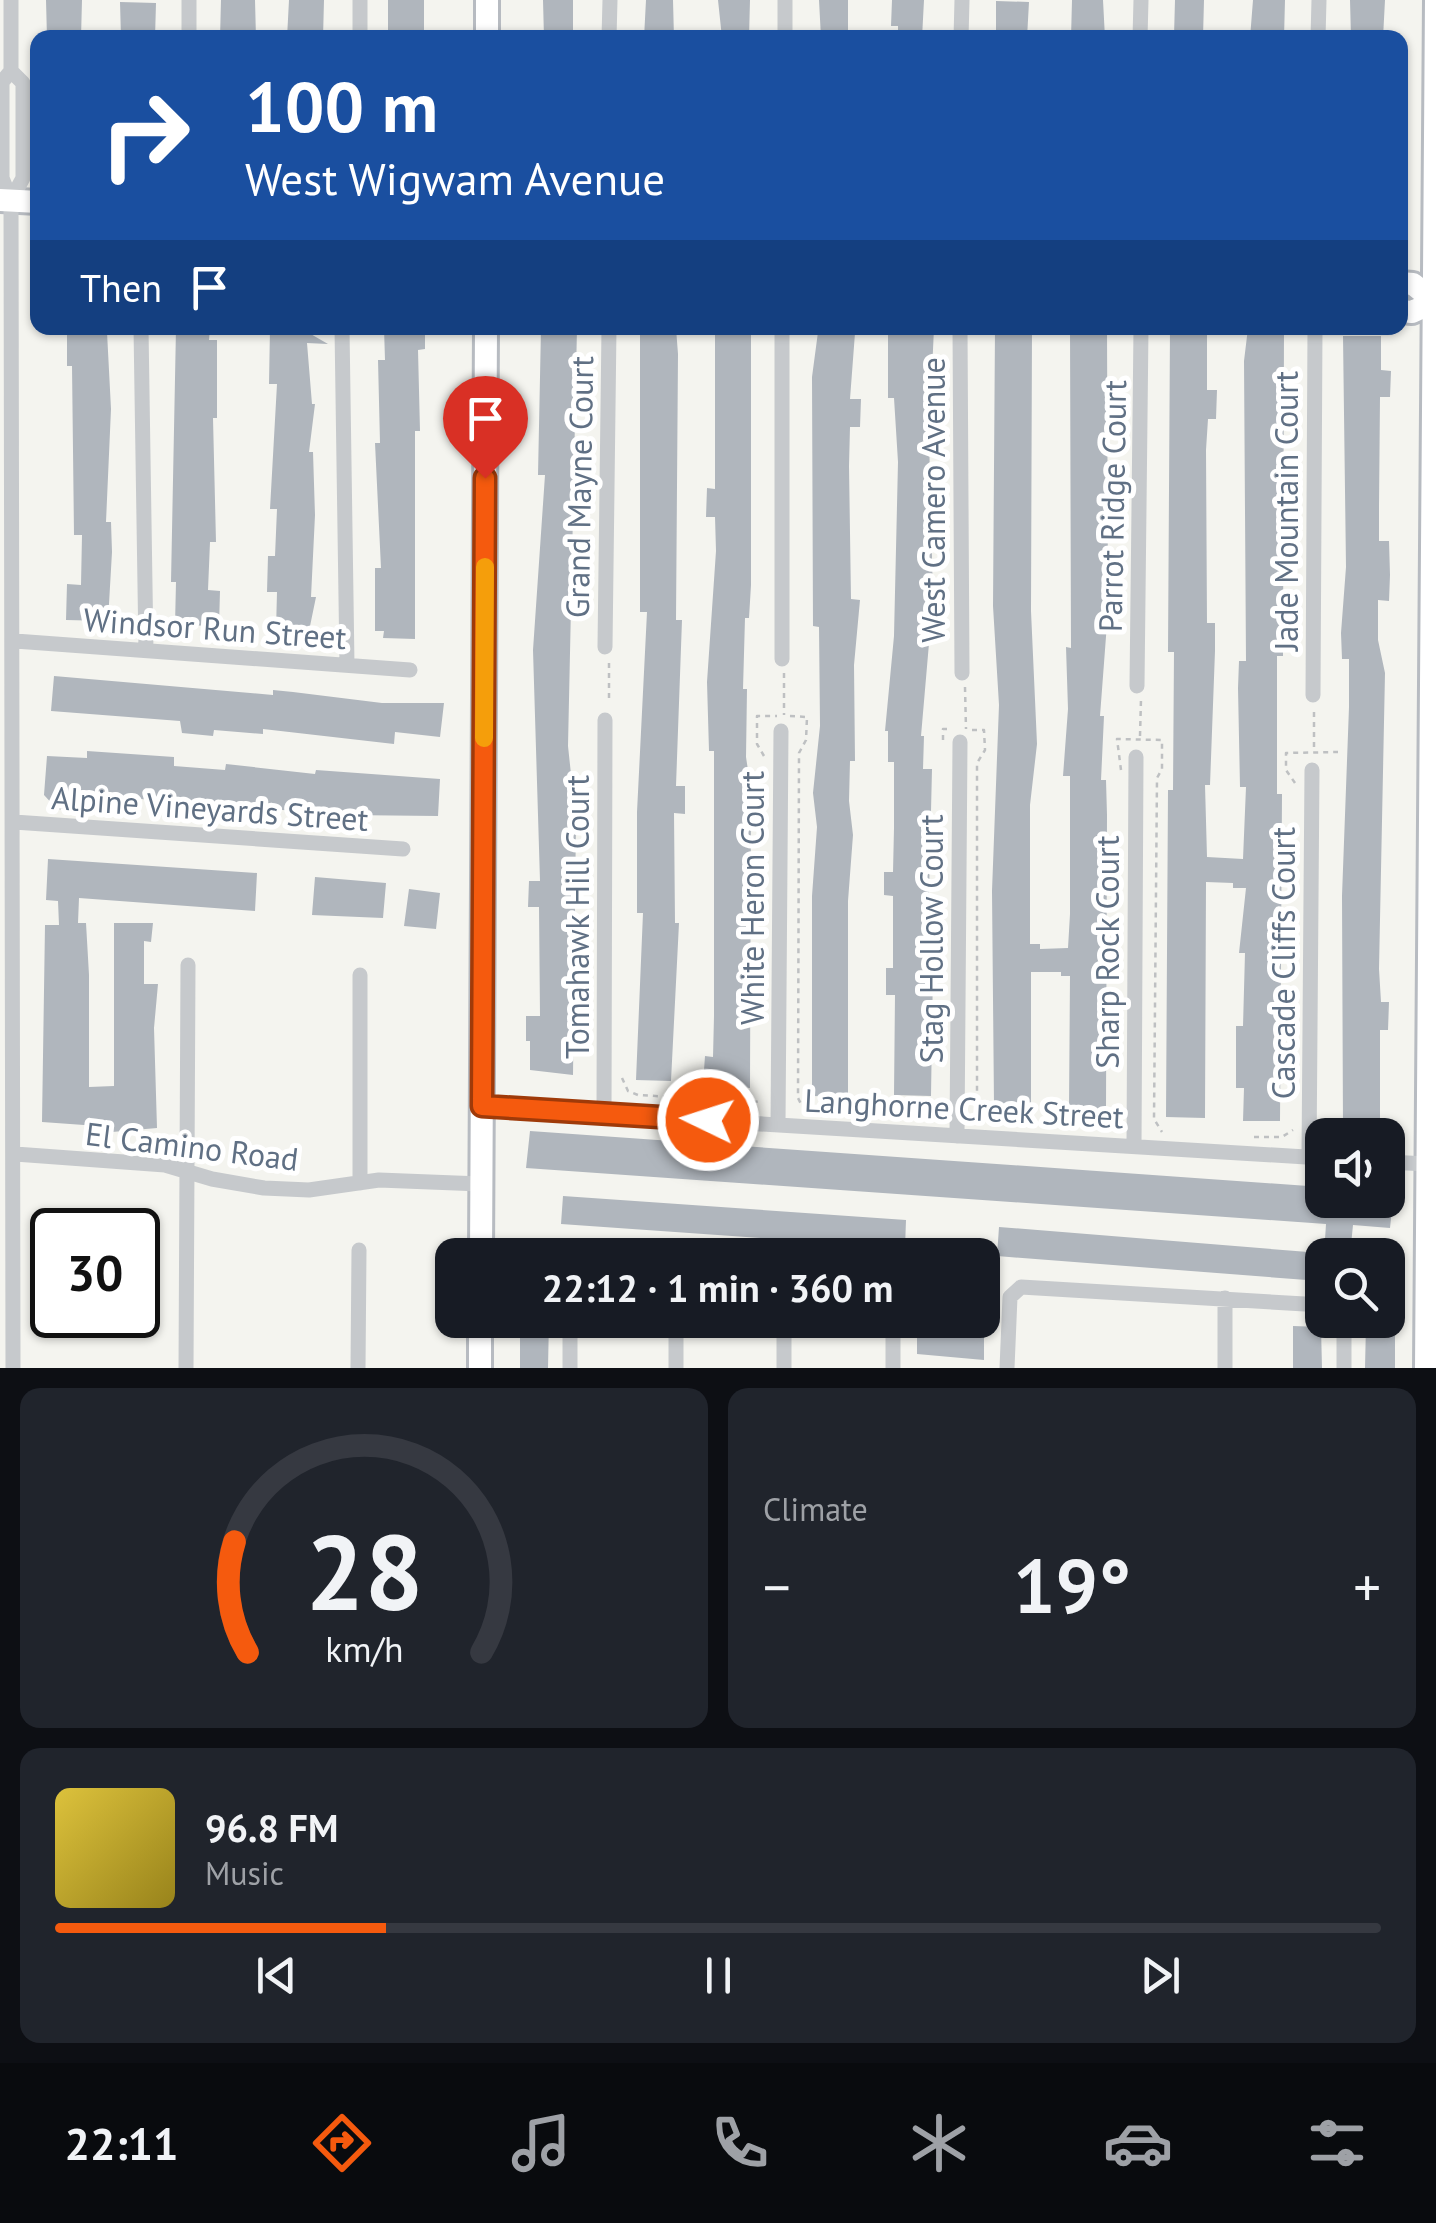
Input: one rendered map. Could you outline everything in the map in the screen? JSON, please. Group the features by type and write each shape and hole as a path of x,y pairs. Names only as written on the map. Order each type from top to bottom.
{"street":[{"path":"11,0 11,70 23,82 23,178 6,200 14,641 13,1368"},
{"path":"189,0 189,30"},
{"path":"360,0 360,30"},
{"path":"487,0 487,30"},
{"path":"610,0 610,30"},
{"path":"785,0 785,30"},
{"path":"961,30 962,0"},
{"path":"1140,0 1140,30"},
{"path":"1318,30 1319,0"},
{"path":"1426,1368 1431,1236 1427,1164 1432,1038 1436,0"},
{"path":"1408,284 1435,301"},
{"path":"1408,312 1435,301"},
{"path":"141,335 146,650"},
{"path":"342,335 347,665"},
{"path":"481,1238 486,335"},
{"name":"Grand Mayne Court","path":"607,654 608,335"},
{"path":"782,335 783,665"},
{"name":"West Camero Avenue","path":"960,335 964,679"},
{"name":"Parrot Ridge Court","path":"1139,692 1141,335"},
{"name":"Jade Mountain Court","path":"1314,335 1314,702"},
{"name":"Windsor Run Street","path":"14,641 410,670"},
{"name":"Tomahawk Hill Court","path":"604,720 604,1114"},
{"name":"White Heron Court","path":"778,1125 783,724"},
{"name":"Stag Hollow Court","path":"957,1136 963,736"},
{"name":"Sharp Rock Court","path":"1134,1146 1136,757"},
{"name":"Cascade Cliffs Court","path":"1312,770 1316,1118"},
{"name":"Alpine Vineyards Street","path":"14,822 403,848"},
{"path":"186,1368 188,965"},
{"path":"360,975 360,1183"},
{"name":"Langhorne Creek Street","path":"482,1106 1305,1157"},
{"name":"El Camino Road","path":"16,1154 166,1165 264,1188 309,1190 360,1183 481,1184"},
{"path":"1405,1163 1427,1164"},
{"path":"358,1368 359,1250"},
{"path":"1007,1368 1008,1309 1014,1291 1040,1285 1305,1303"},
{"path":"1225,1298 1225,1368"},
{"path":"480,1338 480,1368"},
{"path":"570,1338 570,1368"},
{"path":"676,1338 676,1368"},
{"path":"784,1338 784,1368"},
{"path":"893,1338 893,1368"},
{"path":"1344,1338 1344,1368"}],"path":[{"path":"607,654 609,698"},
{"path":"783,665 783,724"},
{"path":"963,736 964,679"},
{"path":"1139,692 1140,739"},
{"path":"1314,702 1314,752"},
{"path":"765,759 757,744 758,716 783,724 807,717 806,740 799,753 798,1098 802,1106 829,1111"},
{"path":"943,754 943,728 963,736 984,730 985,750 977,763 978,1112 989,1121"},
{"path":"1124,775 1117,765 1117,738 1162,740 1162,769 1157,778 1154,1119 1167,1136"},
{"path":"1296,784 1286,770 1286,752 1338,752"},
{"path":"622,1078 628,1090 638,1094 754,1104 766,1094"},
{"path":"1244,1137 1282,1137 1295,1126"}],"building":[{"path":"46,0 82,0 81,30 47,30"},
{"path":"221,0 255,0 256,30 220,30"},
{"path":"289,0 324,0 323,30 287,30"},
{"path":"388,0 424,0 424,30 388,30"},
{"path":"543,0 573,0 573,30 544,30"},
{"path":"646,0 673,0 674,30 644,30"},
{"path":"718,0 750,0 749,30 721,30"},
{"path":"819,0 848,0 848,30 821,30"},
{"path":"892,0 924,0 922,30 898,30 898,26 891,26"},
{"path":"1072,0 1103,0 1105,30 1071,30"},
{"path":"1175,0 1204,0 1203,30 1174,30"},
{"path":"1253,0 1285,0 1284,30 1251,30"},
{"path":"1350,0 1385,0 1383,30 1351,30"},
{"path":"996,1 1029,2 1027,30 996,30"},
{"path":"120,2 156,3 155,30 121,30"},
{"path":"67,335 107,335 111,409 106,522 111,522 112,552 108,621 66,620 67,584 81,585 82,535 74,535 72,366 67,366"},
{"path":"176,335 209,335 209,340 217,340 217,418 213,418 216,542 210,542 208,590 220,591 219,626 175,625 176,582 171,582"},
{"path":"270,335 312,335 328,344 307,343 315,404 309,452 313,452 315,515 311,597 316,597 309,631 276,630 277,592 267,592 268,556 275,556 277,509 270,509 277,384 269,384"},
{"path":"384,335 425,335 425,349 418,350 420,431 415,431 415,639 383,638 384,631 375,631 375,568 381,568 375,443 380,443 378,360 385,360"},
{"path":"541,335 577,335 568,746 576,821 573,1075 530,1070 530,1041 526,1041 526,1016 540,1016 539,907 528,907 529,881 540,881 533,650 545,475 538,475"},
{"path":"640,335 677,335 676,620 682,620 676,786 685,786 685,814 674,813 675,923 679,923 671,1081 636,1080 643,913 637,913 637,812 647,612 640,612"},
{"path":"715,335 751,335 751,585 749,618 745,618 743,689 747,689 746,757 751,790 750,1088 703,1084 705,1056 713,1057 714,1016 714,751 709,751 707,682 716,551 715,517 706,517 707,488 715,489"},
{"path":"818,335 855,335 850,399 861,399 860,427 850,427 851,599 860,600 854,665 855,761 850,761 849,801 853,835 848,901 848,1097 812,1096 812,896 817,827 813,793 820,726 819,627 813,626 812,377"},
{"path":"888,335 934,335 929,436 933,597 921,736 923,769 932,769 928,937 929,969 933,969 931,1096 894,1095 895,995 886,995 886,968 893,968 893,896 884,895 884,872 893,872 894,762 888,762 885,731 894,636 898,462 894,398 888,398"},
{"path":"995,335 1032,335 1031,611 1037,744 1030,805 1030,944 1040,944 1040,949 1068,948 1070,776 1063,776 1068,709 1066,647 1071,648 1070,335 1107,335 1108,610 1100,716 1104,716 1101,780 1106,780 1107,815 1106,1111 1069,1109 1070,976 1061,976 1061,972 1031,972 1031,1104 994,1105 992,891 999,705 993,606"},
{"path":"1170,335 1207,335 1207,390 1217,390 1216,419 1208,419 1206,450 1207,623 1215,623 1210,785 1205,785 1207,857 1243,859 1246,787 1240,787 1238,688 1239,661 1246,661 1244,361 1247,335 1284,335 1283,656 1277,656 1277,794 1282,794 1280,1121 1243,1121 1244,1088 1236,1088 1236,1026 1243,1026 1245,953 1239,953 1246,888 1233,888 1233,883 1206,882 1205,1118 1166,1117 1168,790 1173,790 1174,652 1168,652"},
{"path":"1343,336 1381,336 1381,370 1391,371 1390,397 1380,397 1379,541 1389,541 1390,575 1389,601 1378,600 1378,640 1385,673 1379,969 1381,1002 1389,1002 1388,1030 1380,1030 1380,1118 1343,1118 1342,896 1349,659 1342,659 1341,633 1346,567"},
{"path":"54,676 273,695 273,690 382,703 444,703 440,737 395,732 394,744 263,729 263,734 214,730 213,736 182,733 180,721 51,711"},
{"path":"87,751 174,757 174,766 225,770 226,764 315,774 316,770 440,779 438,816 346,815 76,794 75,811 57,809 44,795 47,756 87,758"},
{"path":"48,859 257,873 255,911 79,898 78,923 86,923 89,975 89,1087 114,1086 114,923 153,923 151,942 144,941 144,984 158,984 154,1028 157,1128 112,1132 112,1127 42,1122 45,925 59,925 58,901 46,900"},
{"path":"315,877 386,883 383,918 312,915"},
{"path":"409,889 440,893 436,929 404,926"},
{"path":"530,1131 1305,1186 1305,1218 1391,1218 1390,1228 1353,1225 1352,1238 1325,1238 1326,1224 526,1168"},
{"path":"563,1196 906,1220 905,1238 762,1238 561,1224"},
{"path":"999,1227 1305,1252 1305,1280 1000,1256"},
{"path":"1293,1326 1305,1326 1305,1338 1321,1338 1322,1368 1293,1368"},
{"path":"520,1338 549,1338 548,1368 520,1368"},
{"path":"917,1338 984,1338 984,1360 917,1354"},
{"path":"1366,1338 1395,1338 1395,1368 1365,1368"}],"slow traffic":[{"path":"484,738 485,567"}],"route":[{"path":"485,478 482,1106 708,1120"}]}
